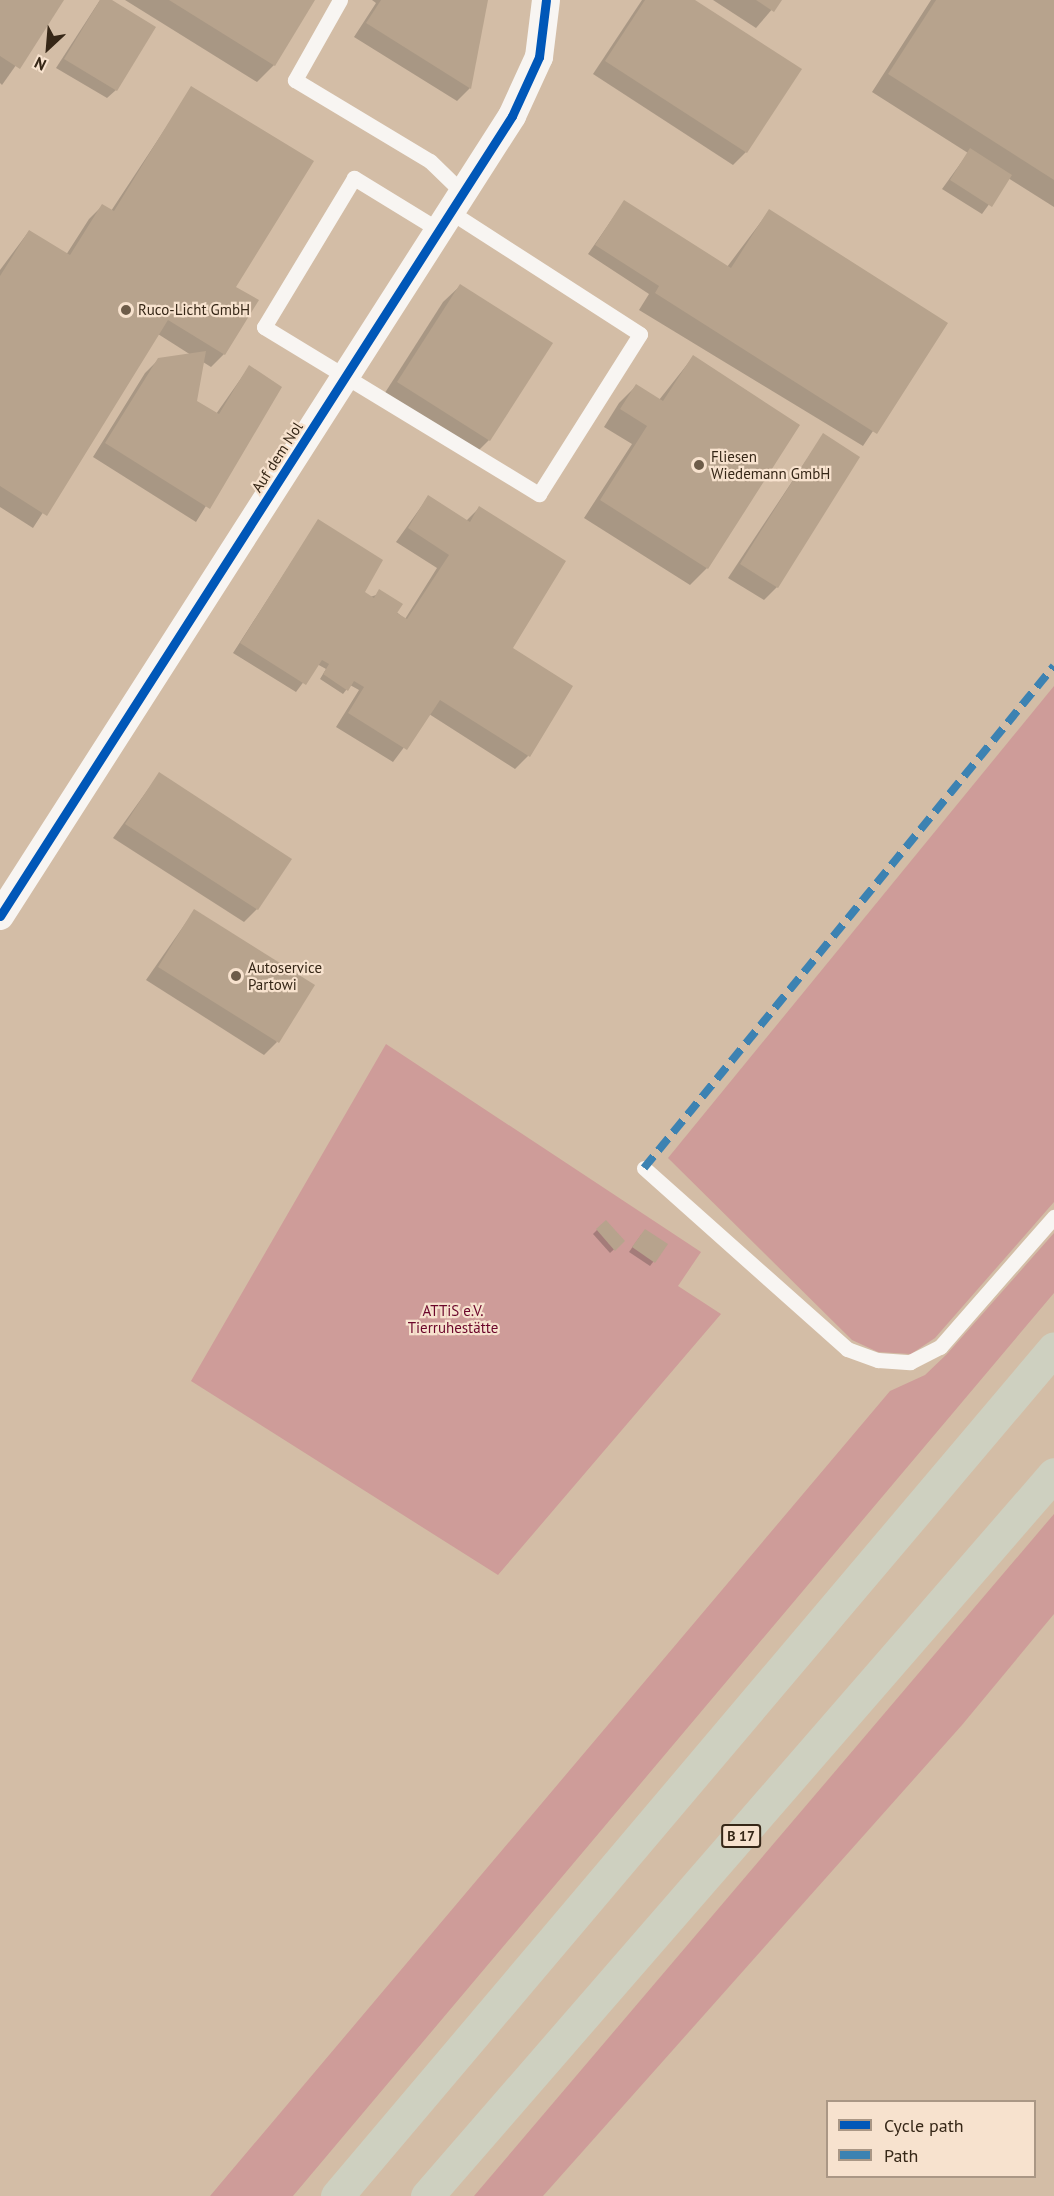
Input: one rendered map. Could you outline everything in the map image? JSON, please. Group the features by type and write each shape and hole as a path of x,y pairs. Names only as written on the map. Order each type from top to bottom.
{"highway":[{"path":"337,2196 1054,1348"},
{"name":"B 17","path":"427,2196 1054,1474"}],"street":[{"name":"Auf dem Nol","path":"0,916 512,116 539,57 546,0"}],"lane":[{"path":"340,0 295,80 430,161 451,212"},
{"path":"354,178 451,212 640,334 539,494 264,327 354,178"},
{"path":"644,1168 847,1349 878,1360 910,1362 940,1347 1054,1217"}],"green space":[{"path":"1054,686 1054,1202 935,1338 911,1354 878,1352 852,1340 668,1158"},
{"name":"ATTiS e.V. Tierruhestätte","path":"386,1044 701,1252 678,1286 721,1314 498,1575 191,1381"},
{"path":"1054,1233 1054,1293 293,2196 210,2196 890,1391 925,1375 947,1354"},
{"path":"1054,1514 1054,1614 962,1725 543,2196 474,2196"}],"building":[{"path":"0,0 64,0 20,69 0,56"},
{"path":"100,0 112,0 156,27 117,91 64,59"},
{"path":"169,0 315,0 275,66"},
{"path":"381,0 488,0 471,89 366,23"},
{"path":"645,0 695,0 802,69 747,153 605,61"},
{"path":"756,0 782,0 774,12"},
{"path":"936,0 1054,0 1054,180 888,74"},
{"name":"Ruco-Licht GmbH","path":"191,86 314,161 236,287 259,300 225,355 168,320 47,516 0,486 0,276 29,230 70,255 102,204 114,211"},
{"path":"970,148 1012,175 992,207 950,180"},
{"path":"624,200 731,268 769,209 948,323 877,434 655,293 659,286 595,245"},
{"path":"460,284 553,343 490,441 397,382"},
{"path":"206,351 197,401 219,414 249,365 282,387 210,509 105,443 158,358"},
{"path":"693,355 800,425 708,569 600,500 647,426 620,409 636,384 663,401"},
{"path":"823,433 860,457 778,588 740,564"},
{"path":"428,495 470,522 479,506 566,561 513,648 573,686 530,757 440,700 407,750 348,713 364,687 354,681 348,691 323,674 329,664 322,660 306,685 240,643 318,519 383,560 365,592 374,598 379,589 403,604 397,613 407,619 449,555 408,528"},
{"path":"159,772 292,859 258,910 125,824"},
{"name":"Autoservice Partowi","path":"194,909 315,985 279,1043 158,967"},
{"path":"606,1220 625,1241 615,1251 596,1229"},
{"path":"645,1229 668,1244 655,1263 632,1247"}],"marked path":[{"path":"644,1168 1054,666"}],"cycle path":[{"path":"0,916 512,116 539,57 546,0"}],"place":[{"name":"Ruco-Licht GmbH","path":"126,310"},
{"name":"Fliesen Wiedemann GmbH","path":"699,465"},
{"name":"Autoservice Partowi","path":"236,976"}]}
